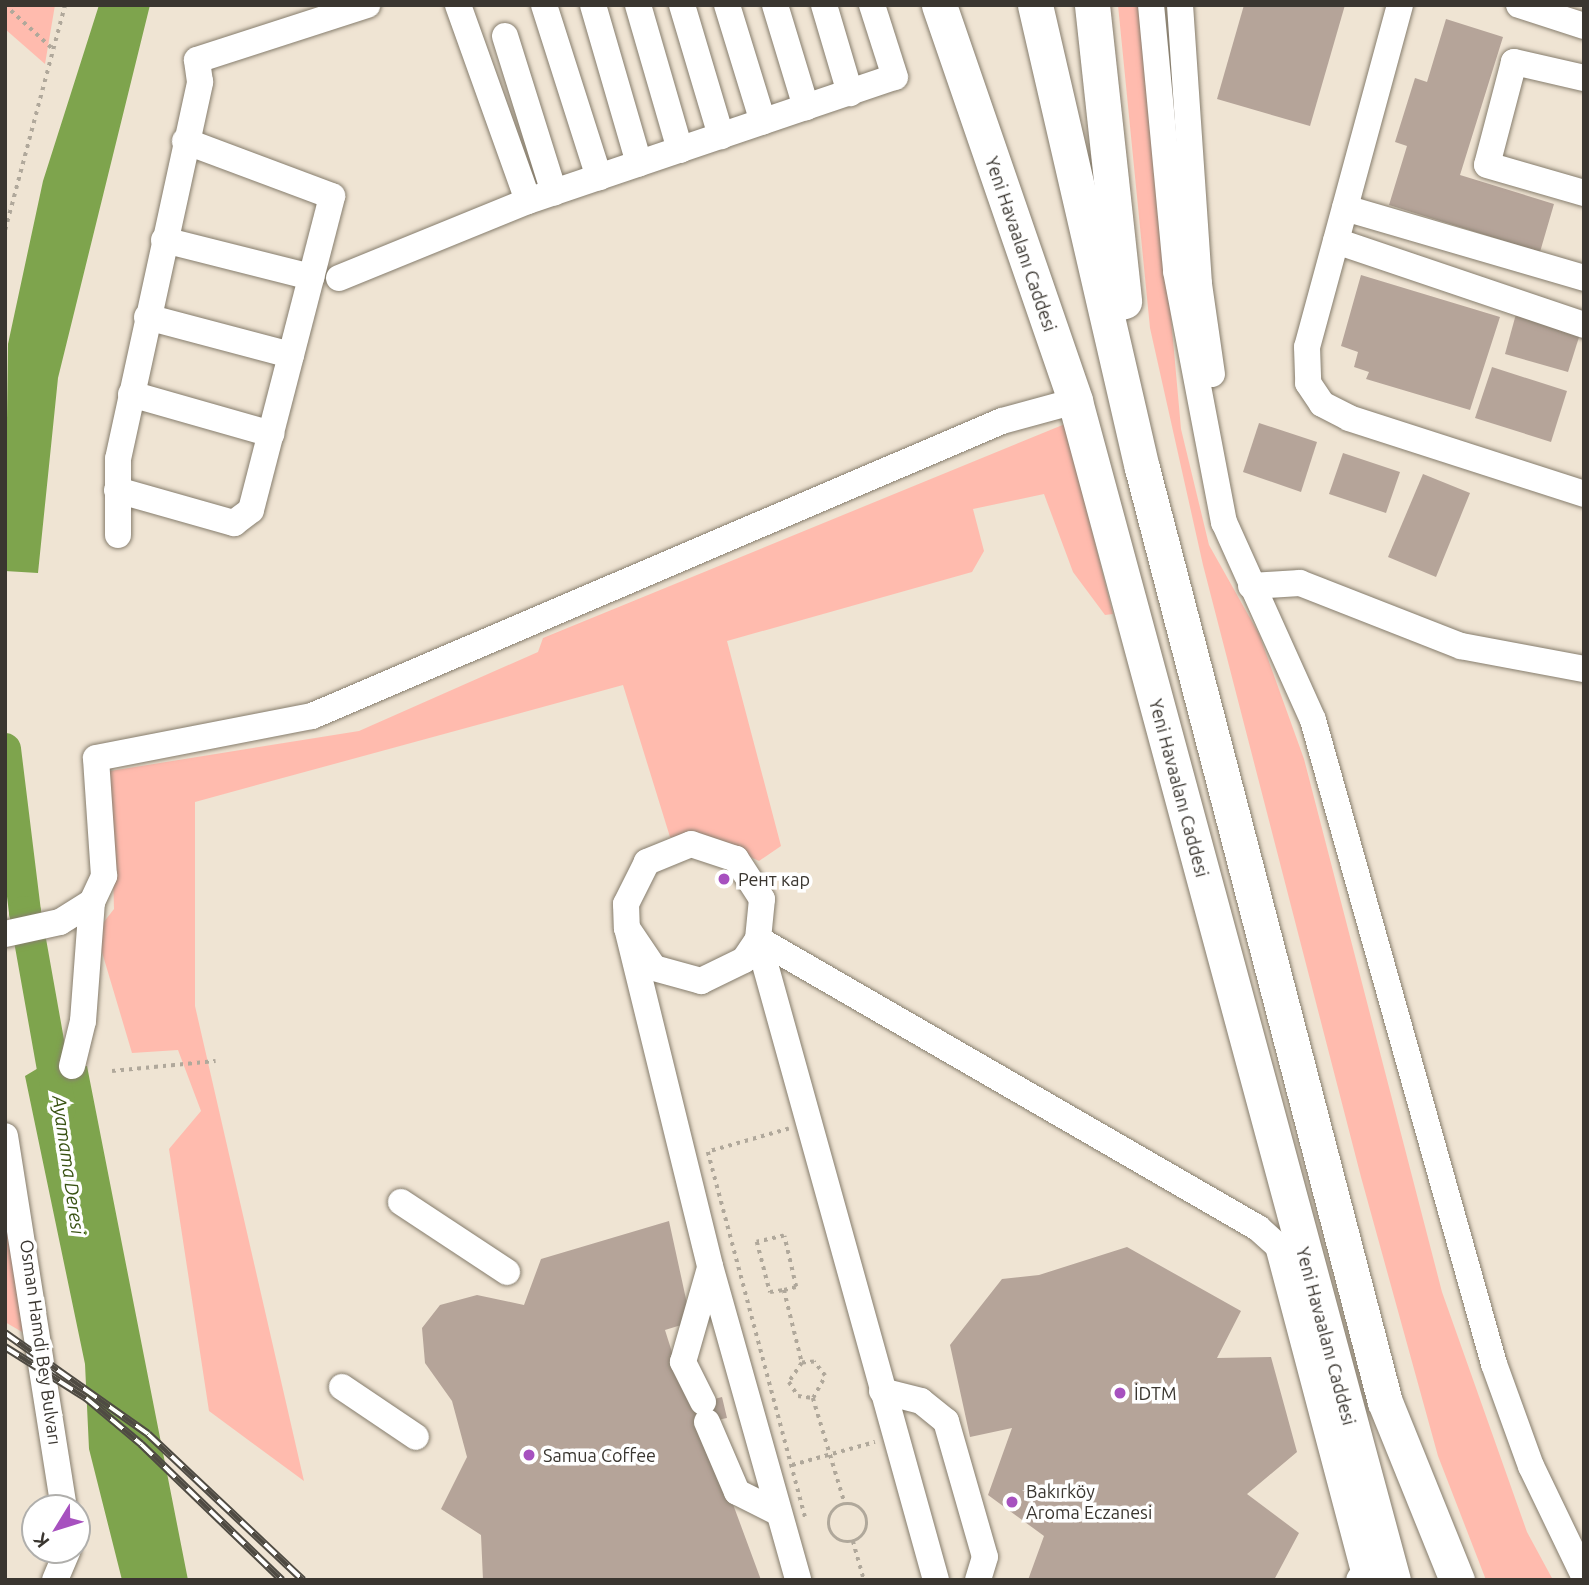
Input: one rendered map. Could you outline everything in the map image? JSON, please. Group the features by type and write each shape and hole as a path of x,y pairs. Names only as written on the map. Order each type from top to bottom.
{"main road":[{"name":"Yeni Havaalanı Caddesi","path":"939,5 1075,401 1393,1580"},
{"path":"1035,5 1142,468 1385,1402 1457,1580"},
{"path":"1092,5 1142,468"}],"street":[{"path":"118,535 117,490 131,394 200,82 197,60 367,5"},
{"path":"458,5 528,201"},
{"path":"544,5 598,177"},
{"path":"593,5 639,163"},
{"path":"638,5 680,150"},
{"path":"682,5 721,136"},
{"path":"727,5 763,122"},
{"path":"775,5 806,107"},
{"path":"824,5 850,93"},
{"path":"339,278 528,201 895,78 872,5"},
{"path":"1151,5 1177,271 1232,545 1296,675 1328,767 1511,1416 1584,1576"},
{"path":"1181,5 1199,284 1240,537 1232,545"},
{"path":"1400,5 1307,347 1308,383 1322,404 1584,494"},
{"path":"1519,5 1584,26"},
{"path":"505,36 554,192"},
{"path":"1584,78 1514,62 1487,165 1584,193"},
{"path":"117,490 234,523 251,510 332,196 185,141"},
{"path":"1345,208 1584,278"},
{"path":"164,240 311,276"},
{"path":"1336,241 1584,325"},
{"path":"147,317 291,355"},
{"path":"131,394 271,434"},
{"path":"72,1066 83,1021 92,902 104,876 96,758 312,716 1002,421 1075,401"},
{"path":"1251,586 1300,583 1461,646 1584,669"},
{"path":"798,1580 778,1512 779,1469 710,1266 627,928 629,893 647,862 691,844 726,853 753,877 761,899 758,939 882,1391 883,1446 936,1580"},
{"path":"5,934 60,922 92,902"},
{"path":"627,928 654,968 701,981 744,960 758,939"},
{"path":"758,939 1258,1228 1278,1246 1364,1572 1359,1580"},
{"name":"Osman Hamdi Bey Bulvarı","path":"5,1136 62,1494"},
{"path":"401,1202 507,1272"},
{"path":"710,1266 683,1362 737,1492 778,1512"},
{"path":"342,1387 416,1437"},
{"path":"882,1391 921,1401 946,1422 985,1557 978,1580"},
{"path":"55,1580 63,1564"}],"path":[{"path":"5,5 54,50"},
{"path":"5,230 65,5"},
{"path":"112,1071 216,1060"},
{"path":"793,1142 789,1129 708,1152 779,1469 808,1529"},
{"path":"784,1236 796,1287 784,1290 770,1292 757,1242 784,1236"},
{"path":"784,1290 802,1363 789,1382 798,1396 813,1398"},
{"path":"802,1363 814,1362 825,1376 813,1398 845,1504"},
{"path":"779,1469 830,1454 883,1446 871,1429"},
{"path":"845,1504 858,1505 869,1525 853,1541 840,1540 828,1524 829,1514 845,1504"},
{"path":"853,1541 864,1580"}],"shaded area":[{"path":"5,5 55,5 45,64 5,29"},
{"path":"1118,5 1143,5 1181,429 1209,545 1259,634 1304,759 1442,1292 1527,1532 1553,1580 1486,1580 1438,1456 1361,1177 1203,565 1150,328"},
{"path":"1065,424 1113,614 1105,615 1073,572 1044,494 973,509 984,551 972,572 727,641 781,846 759,861 705,836 670,837 623,685 195,802 195,1006 304,1481 209,1411 169,1149 201,1111 178,1050 132,1053 96,932 114,909 110,771 359,731 538,652 543,638"},
{"path":"5,1211 29,1336 5,1322"}],"water":[{"path":"99,5 150,5 58,378 38,573 5,571 8,344 43,181"},
{"path":"87,1066 188,1580 122,1580 89,1449 85,1364 25,1076 40,1067"}],"building":[{"path":"1244,5 1345,5 1310,126 1217,99"},
{"path":"1446,19 1503,37 1460,175 1554,204 1540,252 1389,205 1407,146 1395,142 1415,78 1427,82"},
{"path":"1361,275 1500,317 1470,410 1366,379 1369,372 1354,367 1358,352 1341,346"},
{"path":"1516,314 1580,334 1568,372 1505,354"},
{"path":"1492,367 1567,391 1551,442 1475,418"},
{"path":"1259,423 1317,442 1301,492 1243,472"},
{"path":"1343,453 1400,472 1386,513 1329,494"},
{"path":"1423,474 1470,493 1436,577 1388,557"},
{"path":"669,1221 691,1322 665,1330 683,1387 703,1402 722,1397 727,1418 703,1423 761,1580 483,1580 481,1535 441,1509 467,1457 452,1401 425,1363 422,1328 440,1305 477,1295 524,1305 541,1259"},
{"name":"İDTM","path":"1127,1247 1241,1311 1217,1358 1271,1357 1297,1452 1247,1494 1299,1533 1274,1580 1028,1580 1044,1536 988,1495 1012,1428 970,1437 950,1345 1002,1279 1039,1275"}],"waterway":[{"name":"Ayamama Deresi","path":"5,749 25,912 60,1109"}],"railway":[{"path":"5,1333 148,1434 303,1580"},
{"path":"5,1347 86,1398 141,1444 282,1580"}],"place":[{"name":"Рент кар","path":"724,879"},
{"name":"İDTM","path":"1120,1393"},
{"name":"Samua Coffee","path":"529,1455"},
{"name":"Bakırköy Aroma Eczanesi","path":"1012,1502"}]}
